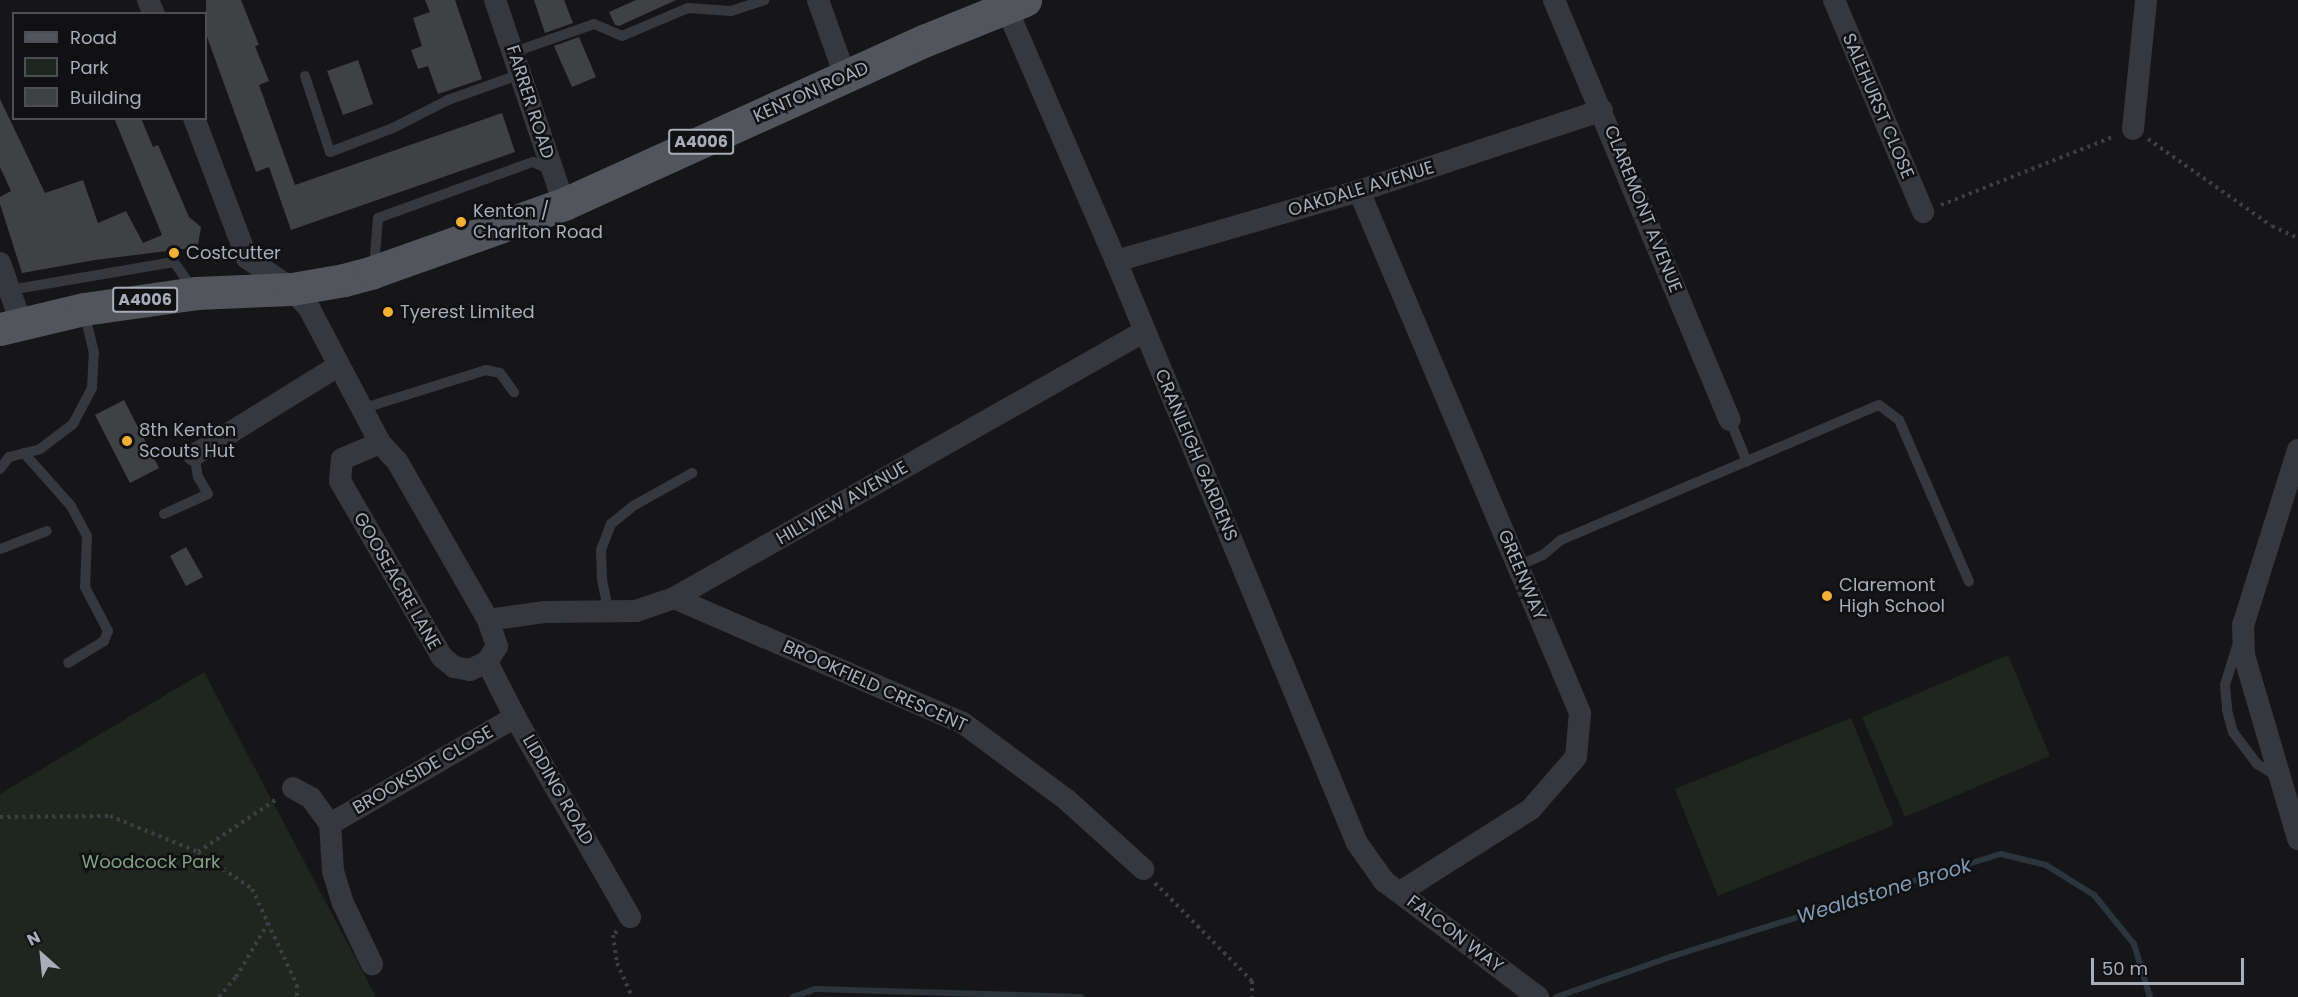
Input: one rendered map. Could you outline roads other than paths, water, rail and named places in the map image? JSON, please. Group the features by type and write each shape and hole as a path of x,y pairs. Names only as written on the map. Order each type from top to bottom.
{"main road":[{"name":"KENTON ROAD","path":"292,289 344,280 373,272 564,204 845,76 1015,4"},
{"name":"A4006","path":"10,326 84,309 196,293 292,289"}],"street":[{"name":"FARRER ROAD","path":"495,0 564,204"},
{"path":"818,0 845,76"},
{"name":"CLAREMONT AVENUE","path":"1554,0 1730,420"},
{"name":"SALEHURST CLOSE","path":"1834,0 1923,212"},
{"path":"2133,129 2146,0"},
{"name":"CRANLEIGH GARDENS","path":"1015,4 1144,332 1357,843 1384,881 1400,892"},
{"name":"OAKDALE AVENUE","path":"1116,261 1359,191 1602,110"},
{"path":"195,120 247,258 292,289 310,310 380,443 397,461 488,620 492,654"},
{"name":"GREENWAY","path":"1359,191 1580,713 1576,757 1531,809 1400,892"},
{"path":"4,278 10,326"},
{"name":"HILLVIEW AVENUE","path":"488,620 545,612 636,611 674,598 1144,332"},
{"path":"194,455 338,366"},
{"name":"GOOSEACRE LANE","path":"380,443 342,459 340,481 442,657 454,667 470,670 492,654"},
{"path":"2298,450 2243,625 2244,654 2298,839"},
{"name":"BROOKFIELD CRESCENT","path":"674,598 963,723 1066,800 1143,868"},
{"path":"492,654 521,617"},
{"name":"LIDDING ROAD","path":"492,654 515,717 630,917"},
{"name":"BROOKSIDE CLOSE","path":"330,824 515,717"},
{"path":"293,788 311,798 330,824 333,871 343,903 372,964"},
{"name":"FALCON WAY","path":"1400,892 1534,993"}],"lane":[{"path":"514,52 594,24 622,36 688,8 730,11 764,0"},
{"path":"305,76 330,152 393,128 448,100 521,74"},
{"path":"373,272 378,218 533,162 553,171"},
{"path":"4,278 174,262 196,293"},
{"path":"0,469 9,457 40,449 73,424 92,388 94,353 84,309"},
{"path":"362,409 486,370 500,373 514,392"},
{"path":"1518,566 1543,555 1561,540 1879,405 1899,420 1969,582"},
{"path":"1730,420 1747,462"},
{"path":"24,453 70,506 87,536 85,587 108,631 104,641 68,663"},
{"path":"164,514 208,494 198,477 194,455"},
{"path":"609,613 602,579 601,550 611,524 633,506 692,473"},
{"path":"0,549 47,531"},
{"path":"2243,625 2224,685 2227,710 2233,732 2243,747 2257,764 2279,778"}],"waterway":[{"name":"Wealdstone Brook","path":"1556,997 1673,956 2001,854 2046,865 2094,895 2134,944 2150,997"},
{"name":"Wealdstone Brook","path":"793,997 815,989 1081,997"}],"place":[{"name":"Kenton / Charlton Road","path":"461,222"},
{"name":"Costcutter","path":"174,253"},
{"name":"Tyerest Limited","path":"388,312"},
{"name":"8th Kenton Scouts Hut","path":"127,441"},
{"name":"Claremont High School","path":"1827,596"}],"park label":[{"name":"Woodcock Park","path":"151,862"}]}
